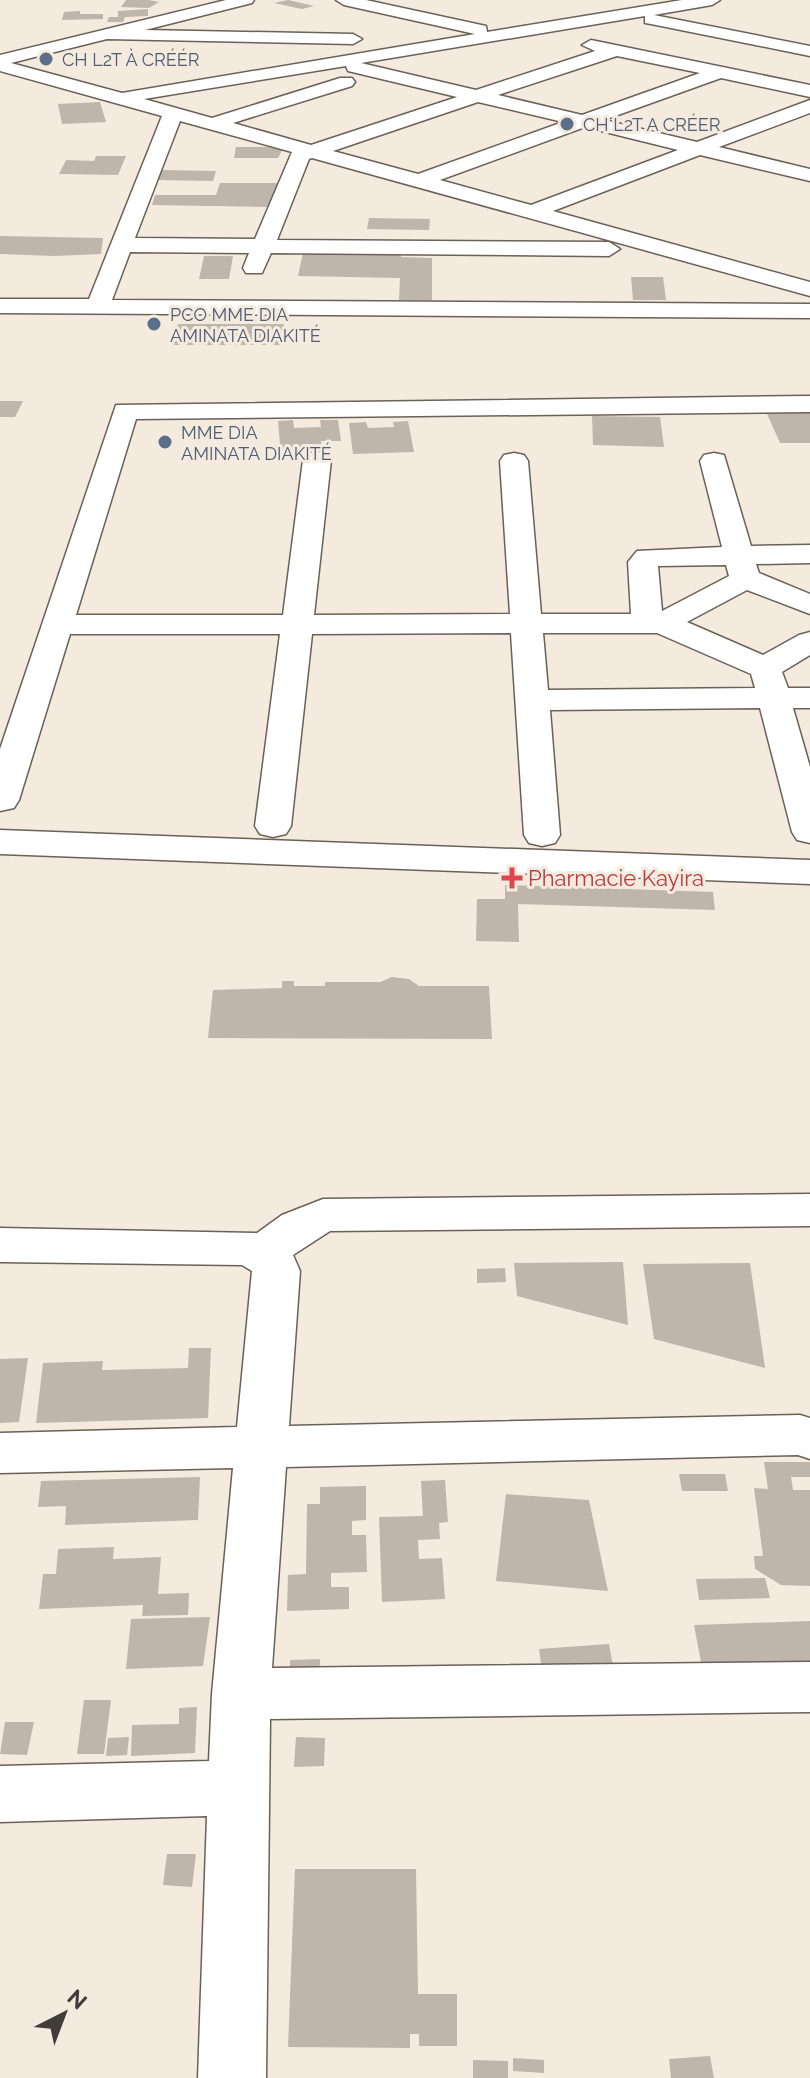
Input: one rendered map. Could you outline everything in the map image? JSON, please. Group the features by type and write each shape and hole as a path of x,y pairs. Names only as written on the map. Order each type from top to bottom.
{"street":[{"path":"171,18 175,0"},
{"path":"0,63 246,0"},
{"path":"344,0 500,35"},
{"path":"640,0 670,7"},
{"path":"211,124 500,35 525,22 570,23 712,0"},
{"path":"626,14 810,51"},
{"path":"525,22 616,50 810,91"},
{"path":"106,34 459,41"},
{"path":"117,98 500,35"},
{"path":"253,273 300,155 616,50"},
{"path":"333,62 810,175"},
{"path":"0,63 810,289"},
{"path":"419,181 720,72"},
{"path":"532,212 810,106"},
{"path":"97,308 173,113"},
{"path":"785,115 810,121"},
{"path":"449,189 449,255"},
{"path":"122,245 263,246 449,255 665,249"},
{"path":"0,306 97,308 449,302 810,311"},
{"path":"1,800 125,411 810,404"},
{"path":"273,826 317,460"},
{"path":"514,461 542,835"},
{"path":"714,461 742,566 810,605"},
{"path":"654,623 644,559 659,554 742,566 810,554"},
{"path":"654,623 742,566"},
{"path":"56,625 654,623 770,683 810,698"},
{"path":"532,700 770,683 810,642"},
{"path":"770,683 810,832"},
{"path":"0,818 810,844"},
{"path":"0,842 810,872"},
{"path":"263,1253 298,1227 323,1215 810,1210"},
{"path":"0,1245 236,1247 263,1253 273,1261 276,1271 241,1694 232,2078"},
{"path":"0,1453 800,1435 810,1439"},
{"path":"241,1694 810,1687"},
{"path":"0,1794 239,1788"}],"building":[{"path":"126,0 159,2 149,8 121,7"},
{"path":"288,0 314,6 302,9 274,3"},
{"path":"148,9 148,16 107,22 109,17 118,17 118,11"},
{"path":"80,11 80,14 103,14 103,19 62,20 64,12"},
{"path":"100,102 106,122 62,124 58,104"},
{"path":"236,147 282,150 278,158 234,158"},
{"path":"96,156 126,156 118,175 59,174 66,160 94,161"},
{"path":"161,170 216,171 213,181 156,180"},
{"path":"220,183 280,183 274,207 152,205 155,195 216,195"},
{"path":"369,218 430,219 429,230 367,229"},
{"path":"0,236 103,238 101,254 55,256 0,254"},
{"path":"303,253 401,254 401,257 432,258 432,300 399,300 400,278 298,276"},
{"path":"204,256 233,256 229,279 199,279"},
{"path":"631,277 663,277 666,300 633,300"},
{"path":"178,324 284,324 282,345 174,345"},
{"path":"0,401 23,401 15,417 0,417"},
{"path":"764,407 810,407 810,443 780,443"},
{"path":"592,416 660,417 664,447 593,445"},
{"path":"293,420 294,428 321,427 320,420 338,420 341,441 321,441 323,454 281,456 278,421"},
{"path":"408,421 414,452 353,454 349,423 366,422 368,428 394,427 393,422"},
{"path":"505,885 713,892 715,910 518,904 519,942 476,941 477,899 505,899"},
{"path":"392,977 409,979 419,986 489,986 492,1039 208,1038 213,990 282,988 282,981 294,981 294,986 325,986 325,982 380,982"},
{"path":"623,1262 628,1325 517,1296 514,1263"},
{"path":"750,1263 765,1368 654,1339 643,1264"},
{"path":"505,1268 506,1282 477,1283 477,1269"},
{"path":"189,1348 211,1348 208,1418 36,1423 43,1363 103,1361 102,1370 188,1368"},
{"path":"28,1358 19,1422 0,1423 0,1359"},
{"path":"764,1462 810,1462 810,1477 791,1477 793,1490 810,1490 810,1586 781,1585 755,1569 754,1556 763,1556 754,1488 768,1489"},
{"path":"679,1474 725,1474 728,1491 682,1491"},
{"path":"200,1477 198,1520 65,1525 66,1506 38,1507 41,1481"},
{"path":"445,1480 448,1522 439,1523 440,1539 418,1540 419,1559 442,1558 445,1599 382,1602 379,1517 423,1516 421,1481"},
{"path":"366,1486 366,1520 352,1521 352,1535 366,1535 367,1572 331,1573 331,1587 349,1587 349,1609 287,1611 288,1575 306,1574 307,1504 320,1504 320,1487"},
{"path":"506,1494 589,1500 608,1591 496,1581"},
{"path":"114,1547 113,1559 161,1557 158,1594 189,1593 188,1615 142,1616 143,1605 39,1609 43,1574 56,1574 58,1549"},
{"path":"765,1578 770,1598 699,1600 696,1579"},
{"path":"210,1617 203,1666 126,1669 131,1619"},
{"path":"810,1621 810,1675 704,1678 694,1625"},
{"path":"609,1644 614,1671 543,1677 539,1649"},
{"path":"320,1659 319,1686 290,1687 290,1660"},
{"path":"84,1700 111,1700 104,1754 77,1754"},
{"path":"197,1707 195,1753 131,1756 132,1725 179,1724 179,1708"},
{"path":"5,1722 34,1722 27,1755 0,1754"},
{"path":"129,1737 127,1755 106,1756 108,1738"},
{"path":"296,1737 325,1738 324,1766 294,1767"},
{"path":"167,1854 196,1854 192,1887 163,1885"},
{"path":"295,1869 416,1869 418,1994 457,1994 457,2046 419,2046 419,2034 410,2034 410,2048 288,2047"},
{"path":"710,2056 714,2078 671,2078 669,2059"},
{"path":"513,2058 544,2060 544,2073 513,2071"},
{"path":"473,2060 508,2061 508,2078 473,2078"}],"place":[{"name":"CH L2T À CRÉÉR","path":"46,59"},
{"name":"CH L2T A CRÉER","path":"567,124"},
{"name":"PCO MME DIA AMINATA DIAKITÉ","path":"154,324"},
{"name":"MME DIA AMINATA DIAKITÉ","path":"165,442"},
{"name":"Pharmacie Kayira","path":"512,878"}]}
